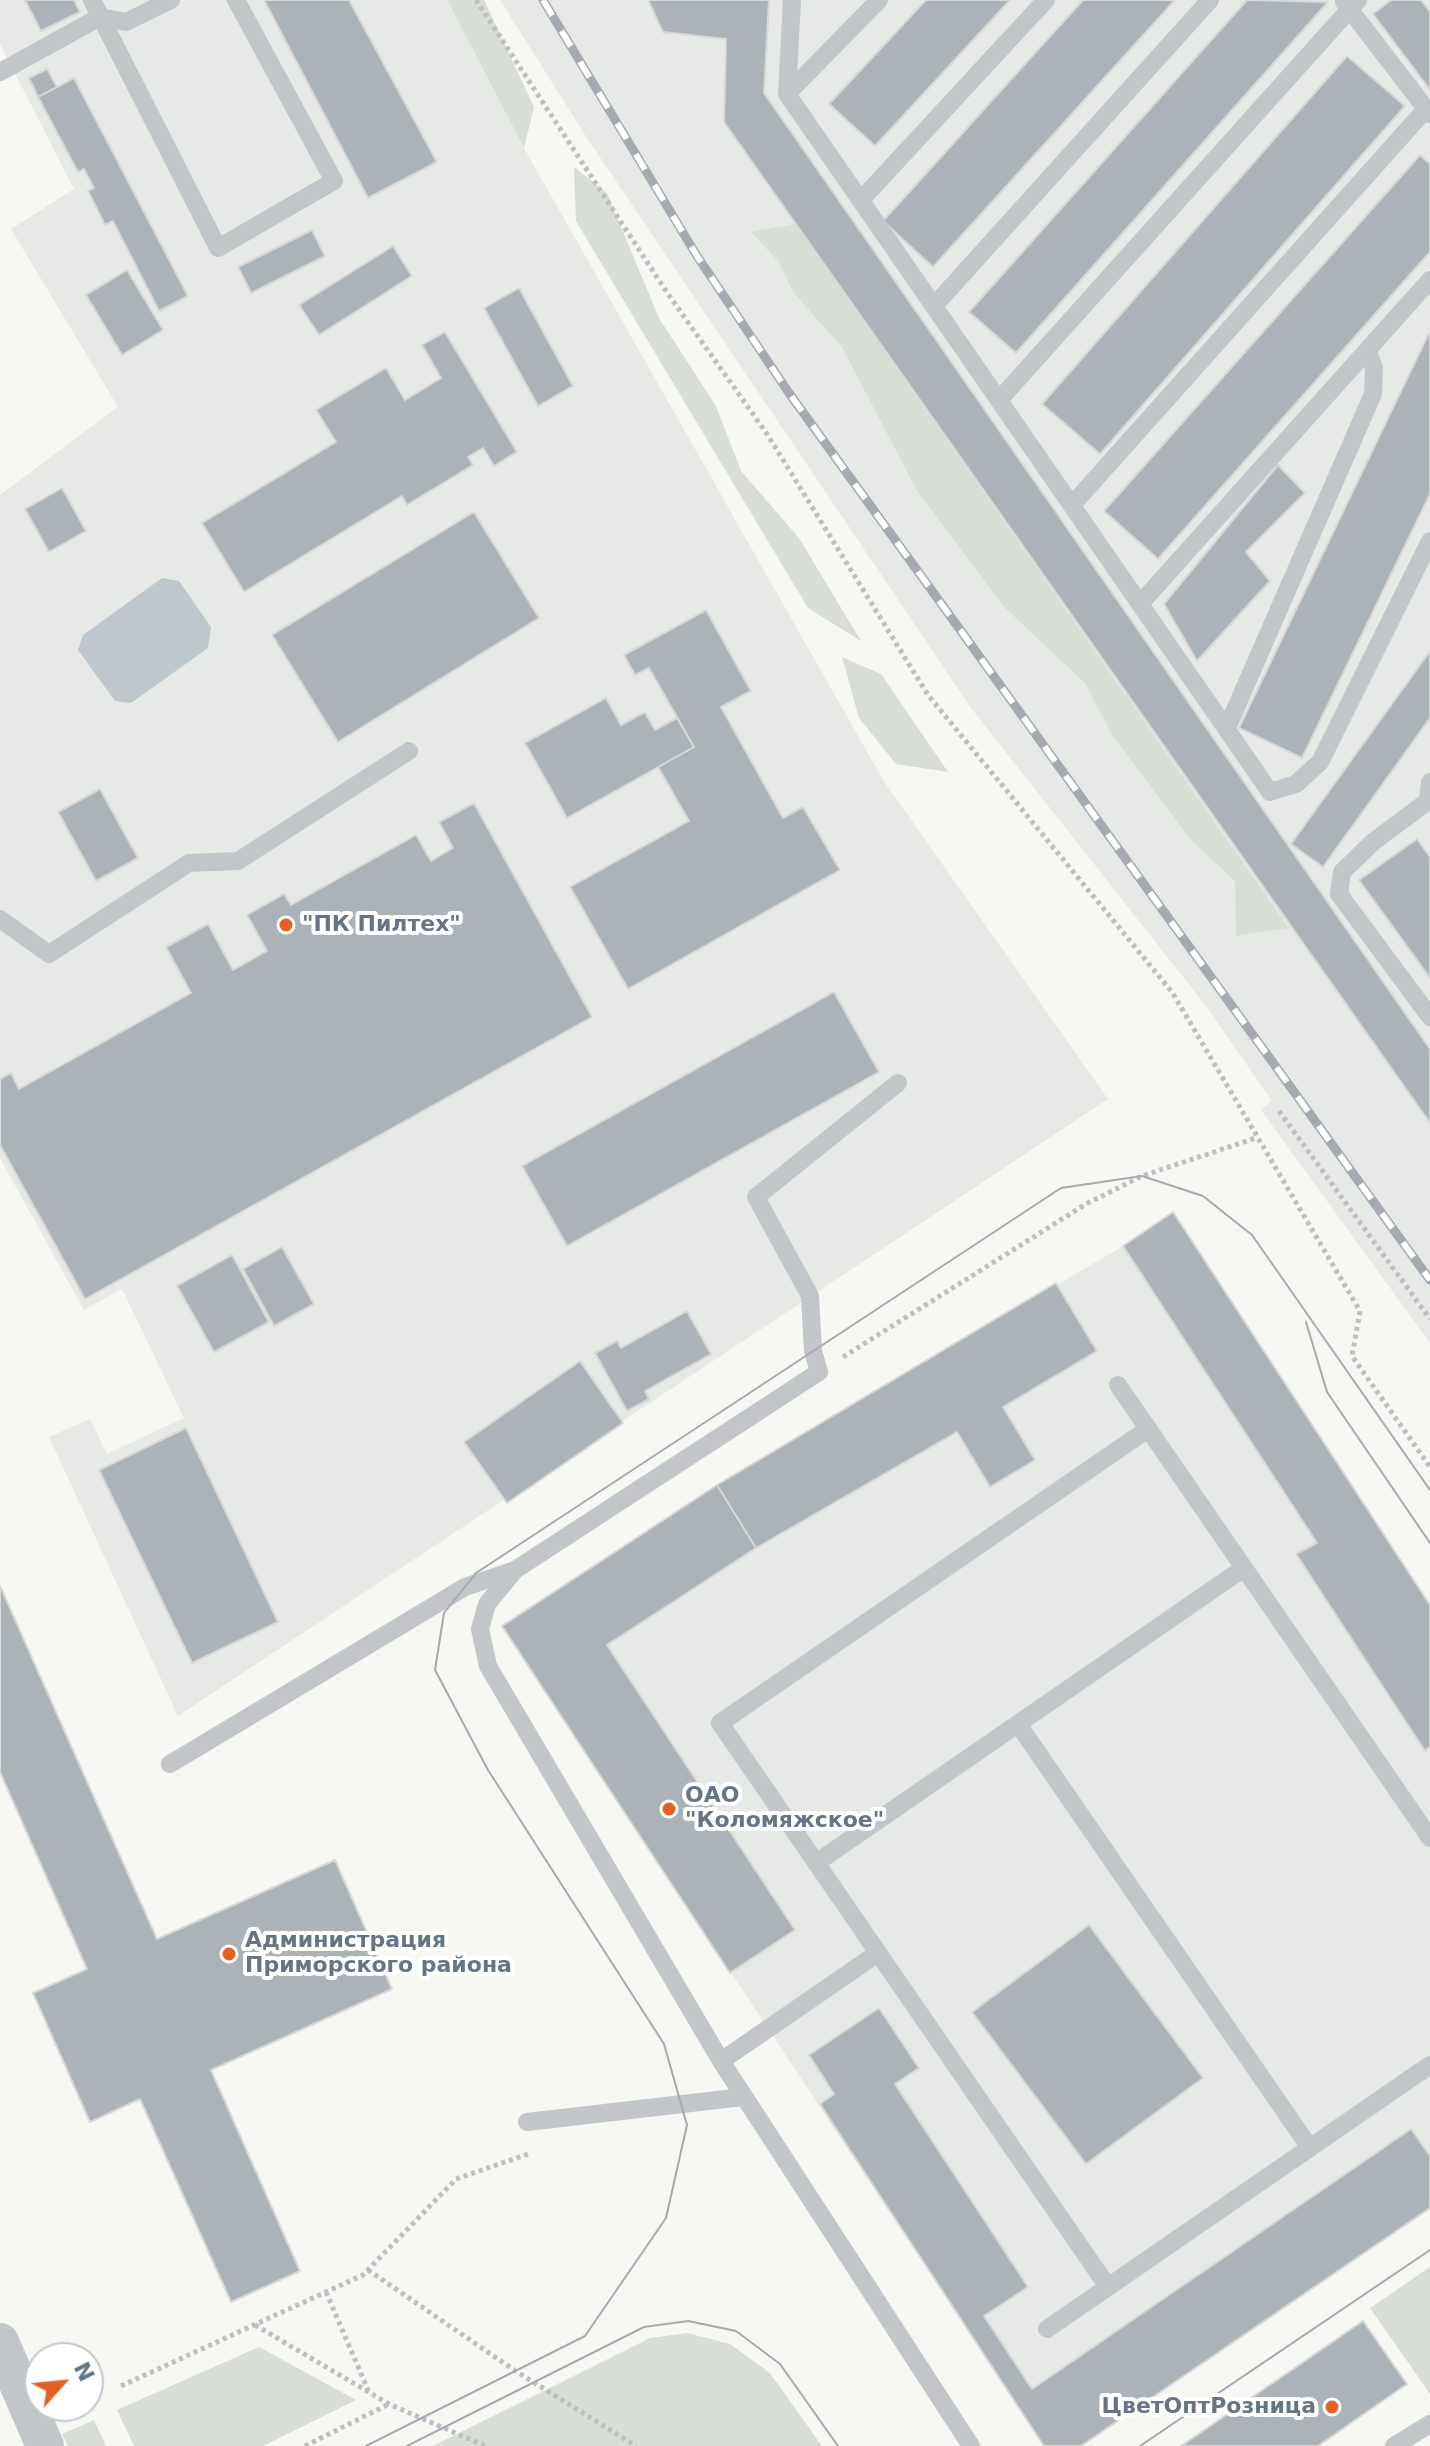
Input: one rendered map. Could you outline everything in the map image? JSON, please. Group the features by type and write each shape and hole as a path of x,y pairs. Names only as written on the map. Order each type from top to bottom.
{"street":[{"path":"0,2342 45,2446"}],"lane":[{"path":"96,8 126,22 171,0"},
{"path":"96,8 218,248 334,181 236,0"},
{"path":"792,0 787,94 1270,792 1296,784 1320,762 1430,541"},
{"path":"787,94 879,0"},
{"path":"861,200 1046,0"},
{"path":"934,306 1210,0"},
{"path":"999,400 1350,3 1428,112 1072,505"},
{"path":"0,72 96,8"},
{"path":"1140,604 1430,280"},
{"path":"1227,728 1373,394 1374,368 1368,352"},
{"path":"0,919 49,954 189,863 238,861 409,751"},
{"path":"1430,782 1429,803 1373,842 1342,872 1339,894 1430,1017"},
{"path":"170,1764 465,1587 515,1570 819,1372 813,1351 810,1296 756,1197 898,1083"},
{"path":"1118,1385 1430,1838"},
{"path":"1108,2287 720,1723 1148,1429"},
{"path":"816,1863 1244,1568"},
{"path":"515,1570 487,1604 480,1629 488,1666 743,2097 971,2446"},
{"path":"1018,1724 1310,2148"},
{"path":"721,2061 878,1953"},
{"path":"1047,2329 1430,2065"},
{"path":"527,2122 743,2097"},
{"path":"1400,2442 1430,2424"}],"path":[{"path":"476,0 668,294 767,434 928,695 1172,992 1360,1311 1352,1356 1430,1467"},
{"path":"1279,1111 1430,1319"},
{"path":"819,1372 1086,1204 1142,1176 1256,1138"},
{"path":"121,2386 368,2270 456,2179 541,2149"},
{"path":"368,2270 526,2377 636,2446"},
{"path":"326,2292 368,2392"},
{"path":"254,2325 389,2404 485,2446"},
{"path":"305,2446 389,2404"}],"shaded area":[{"path":"0,0 447,0 524,148 883,780 1108,1099 178,1716 49,1437 90,1419 107,1454 184,1418 122,1289 84,1310 0,1158 0,495 118,407 11,229 74,189 0,44"},
{"path":"447,0 484,0 534,107 524,148"},
{"path":"500,0 1430,0 1430,1343 1261,1110 1272,1101 1206,1006 971,708 587,138"},
{"path":"574,167 607,193 659,318 716,406 741,471 799,538 861,641 808,608 576,221"},
{"path":"795,224 1289,928 1236,936 1235,881 1190,839 1112,735 1085,683 1005,608 917,491 842,347 793,292 779,262 751,232"},
{"path":"162,578 179,581 211,627 208,648 131,703 115,701 78,650 83,635"},
{"path":"842,657 881,674 948,772 896,764 859,718"},
{"path":"1173,1212 1430,1605 1430,2208 1081,2446 1044,2446 502,1626 717,1485 1123,1246"},
{"path":"1430,2267 1430,2394 1370,2308"},
{"path":"687,2333 730,2344 770,2373 822,2446 433,2446 650,2338"},
{"path":"259,2347 356,2400 263,2446 134,2446 117,2410"},
{"path":"95,2422 106,2446 68,2446 62,2434"}],"building":[{"path":"25,0 74,0 80,12 41,31"},
{"path":"264,0 349,0 437,162 368,198"},
{"path":"648,0 769,0 764,93 1430,1049 1430,1123 724,122 726,39 663,32"},
{"path":"926,0 1010,0 875,146 829,104"},
{"path":"1083,0 1175,0 933,267 883,221"},
{"path":"1247,0 1328,2 1016,353 969,312"},
{"path":"1391,0 1421,0 1430,12 1430,90 1373,14"},
{"path":"1347,56 1405,106 1100,454 1042,404"},
{"path":"47,69 57,87 38,97 29,78"},
{"path":"74,78 188,296 159,311 113,221 105,225 88,191 94,188 84,169 78,172 38,97"},
{"path":"1420,155 1430,164 1430,252 1158,559 1104,511"},
{"path":"312,230 325,256 251,293 238,267"},
{"path":"393,246 412,276 319,335 299,305"},
{"path":"127,270 163,330 122,355 86,295"},
{"path":"519,288 573,386 538,406 484,308"},
{"path":"1430,331 1430,494 1302,758 1239,728"},
{"path":"445,332 517,452 494,466 483,448 468,457 473,465 407,505 402,496 244,592 202,523 336,442 316,410 386,368 405,400 441,378 422,345"},
{"path":"1278,465 1305,493 1246,552 1270,581 1197,661 1164,604"},
{"path":"62,488 86,531 49,552 25,509"},
{"path":"474,512 539,618 338,742 272,635"},
{"path":"706,610 751,691 721,707 783,818 803,807 840,870 628,989 570,887 689,821 658,767 694,747 649,668 635,675 624,655"},
{"path":"1430,651 1430,718 1323,867 1291,844"},
{"path":"606,698 621,725 645,712 655,730 677,718 694,747 567,818 525,743"},
{"path":"100,789 138,858 96,881 58,812"},
{"path":"474,803 592,1017 85,1299 0,1145 0,1079 11,1073 19,1089 191,993 166,947 208,924 233,970 267,951 247,915 284,894 291,905 416,835 431,861 453,848 439,822"},
{"path":"1417,839 1430,857 1430,978 1359,880"},
{"path":"834,992 879,1072 567,1246 522,1166"},
{"path":"1173,1212 1430,1605 1430,1747 1425,1751 1296,1554 1317,1543 1123,1246"},
{"path":"282,1247 314,1304 274,1326 243,1269"},
{"path":"232,1255 269,1322 214,1352 177,1286"},
{"path":"1056,1283 1097,1351 1003,1407 1035,1460 990,1487 957,1432 756,1548 717,1485"},
{"path":"687,1311 711,1354 645,1391 649,1399 627,1411 595,1353 617,1341 621,1348"},
{"path":"580,1361 623,1423 507,1503 464,1442"},
{"path":"186,1428 278,1622 192,1663 99,1470"},
{"name":"ОАО \"Коломяжское\"","path":"717,1485 756,1548 607,1645 795,1930 730,1973 502,1626"},
{"name":"Администрация Приморского района","path":"0,1586 157,1939 335,1860 392,1989 211,2070 300,2271 231,2302 140,2099 90,2122 33,1993 87,1969 0,1772"},
{"path":"1089,1925 1203,2078 1086,2164 972,2012"},
{"path":"879,2008 919,2068 895,2084 1028,2287 984,2316 1032,2389 1411,2129 1430,2156 1430,2208 1081,2446 1044,2446 820,2104 834,2094 809,2055"},
{"path":"1363,2321 1407,2384 1318,2446 1181,2446"}],"tram line":[{"path":"366,2446 585,2336 666,2218 687,2125 664,2044 488,1770 435,1670 444,1613 476,1573 1061,1188 1142,1176 1203,1196 1252,1235 1430,1490"},
{"path":"1306,1322 1327,1392 1430,1543"},
{"path":"1140,2446 1430,2250"},
{"path":"407,2446 644,2327 688,2321 736,2331 780,2364 838,2446"}],"railway":[{"path":"543,0 697,256 789,393 1430,1280"}],"place":[{"name":"\"ПК Пилтех\"","path":"286,925"},
{"name":"ОАО \"Коломяжское\"","path":"669,1809"},
{"name":"Администрация Приморского района","path":"229,1954"},
{"name":"ЦветОптРозница","path":"1332,2407"}]}
